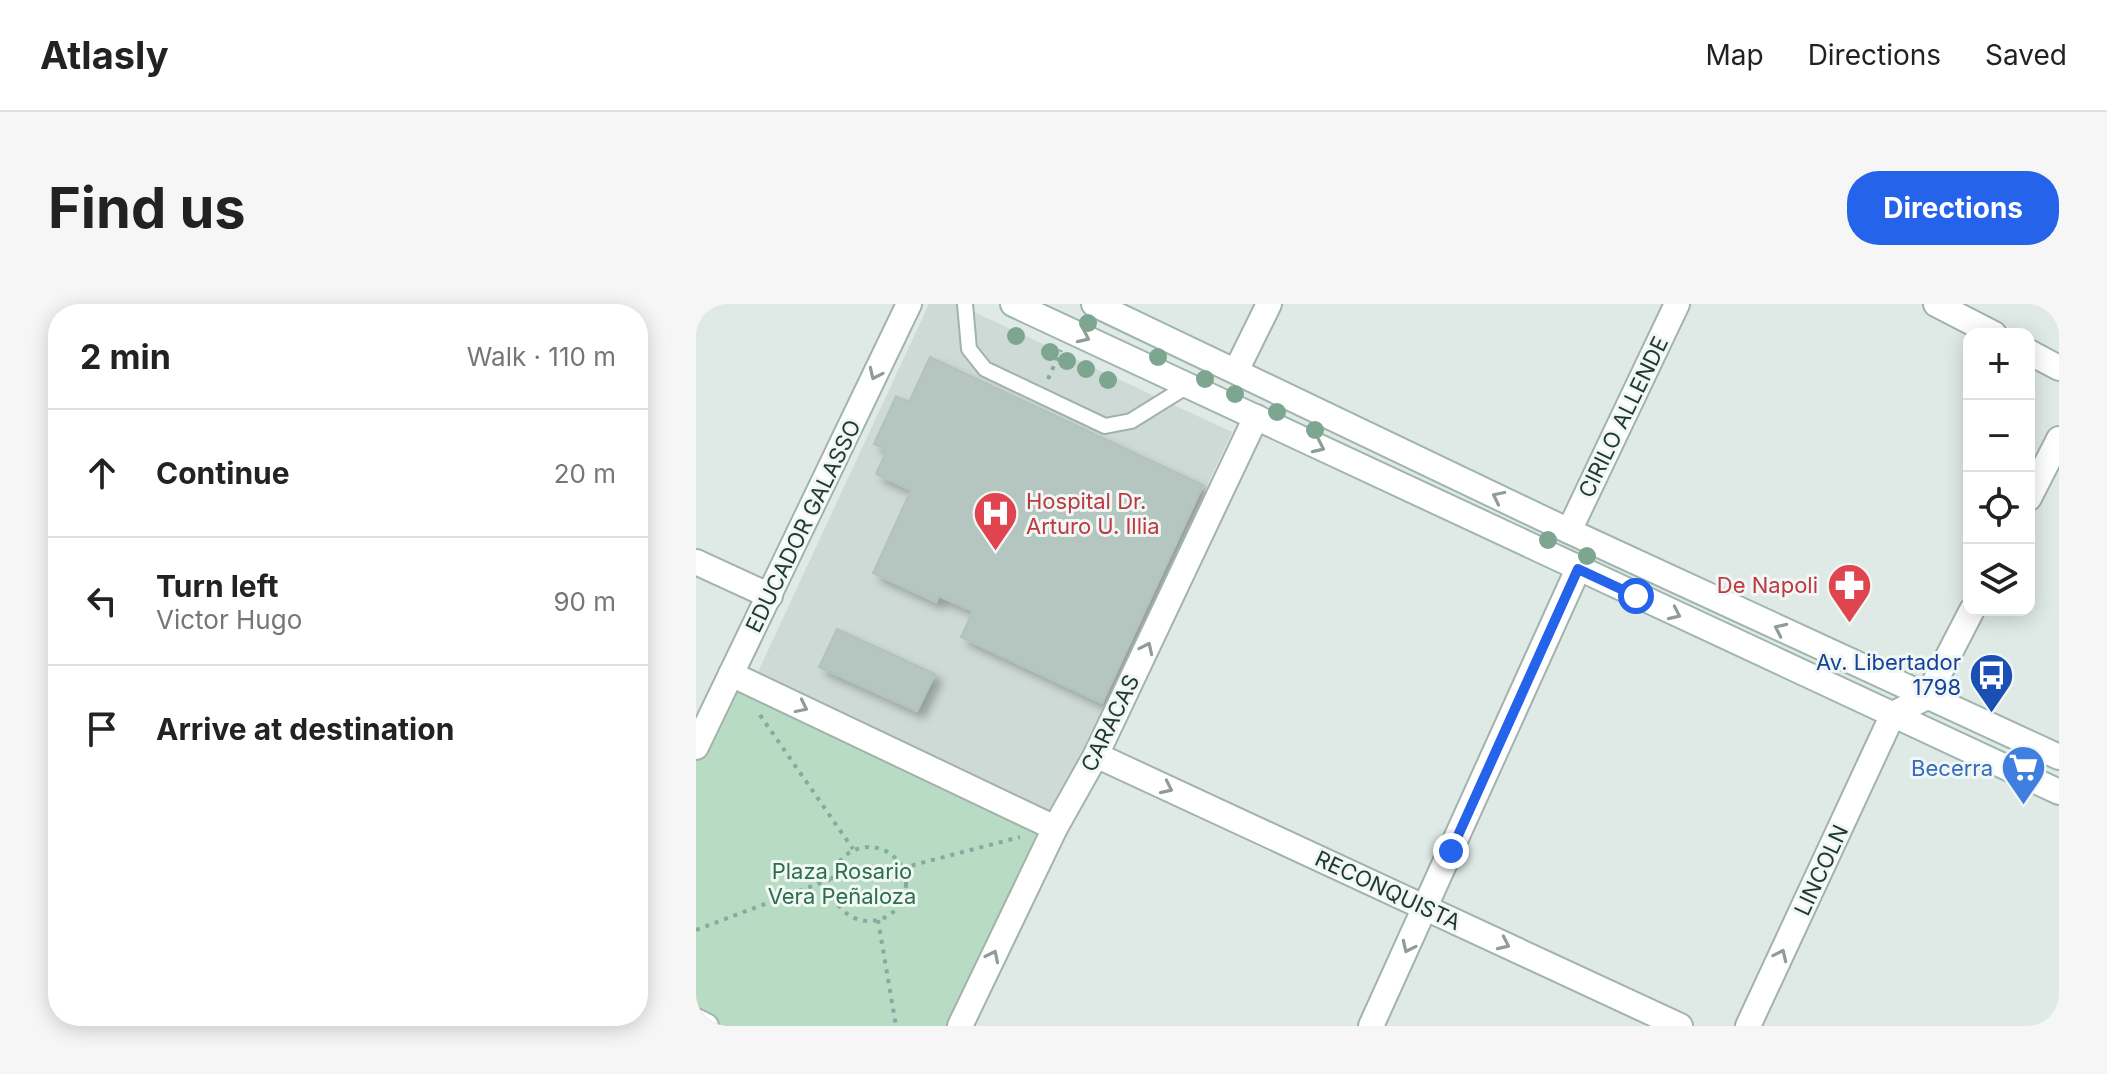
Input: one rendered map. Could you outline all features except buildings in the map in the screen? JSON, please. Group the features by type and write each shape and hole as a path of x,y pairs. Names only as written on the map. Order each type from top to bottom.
{"street":[{"name":"EDUCADOR GALASSO","path":"696,747 909,304"},
{"path":"1013,304 2059,792"},
{"path":"1094,304 1569,531 2059,757"},
{"path":"1236,371 1269,304"},
{"name":"CIRILO ALLENDE","path":"1569,531 1677,304"},
{"path":"1936,304 1982,328"},
{"path":"2035,355 2059,368"},
{"name":"CARACAS","path":"960,1026 1055,828 1096,755 1256,417"},
{"path":"2035,486 2059,439"},
{"path":"696,562 770,596"},
{"path":"1371,1026 1578,569"},
{"path":"1893,714 1927,697 1969,616"},
{"path":"731,674 1055,828"},
{"name":"LINCOLN","path":"1748,1026 1893,714"},
{"name":"RECONQUISTA","path":"1096,755 1680,1026"},
{"path":"696,1021 706,1026"}],"lane":[{"path":"965,304 969,349 985,369 1105,426 1131,421 1189,385"}],"path":[{"path":"1040,395 1070,331"},
{"path":"731,674 853,849"},
{"path":"902,868 1055,828"},
{"path":"879,848 891,854 902,868 906,885 904,897 898,907 878,920 854,919 844,912 832,892 831,879 843,856 853,849 879,848"},
{"path":"696,930 831,879"},
{"path":"878,920 896,1026"}],"shaded area":[{"name":"Hospital Dr. Arturo U. Illia","path":"929,304 957,304 1232,432 1055,813 757,674"}],"green space":[{"name":"Plaza Rosario Vera Peñaloza","path":"731,674 1055,828 960,1026 706,1026 696,1021 696,747"}],"place":[{"name":"Hospital Dr. Arturo U. Illia","path":"995,553"},
{"name":"De Napoli","path":"1849,624"},
{"name":"Av. Libertador 1798","path":"1992,714"},
{"name":"Becerra","path":"2024,807"}],"route":[{"path":"1451,851 1578,569 1636,596"}]}
